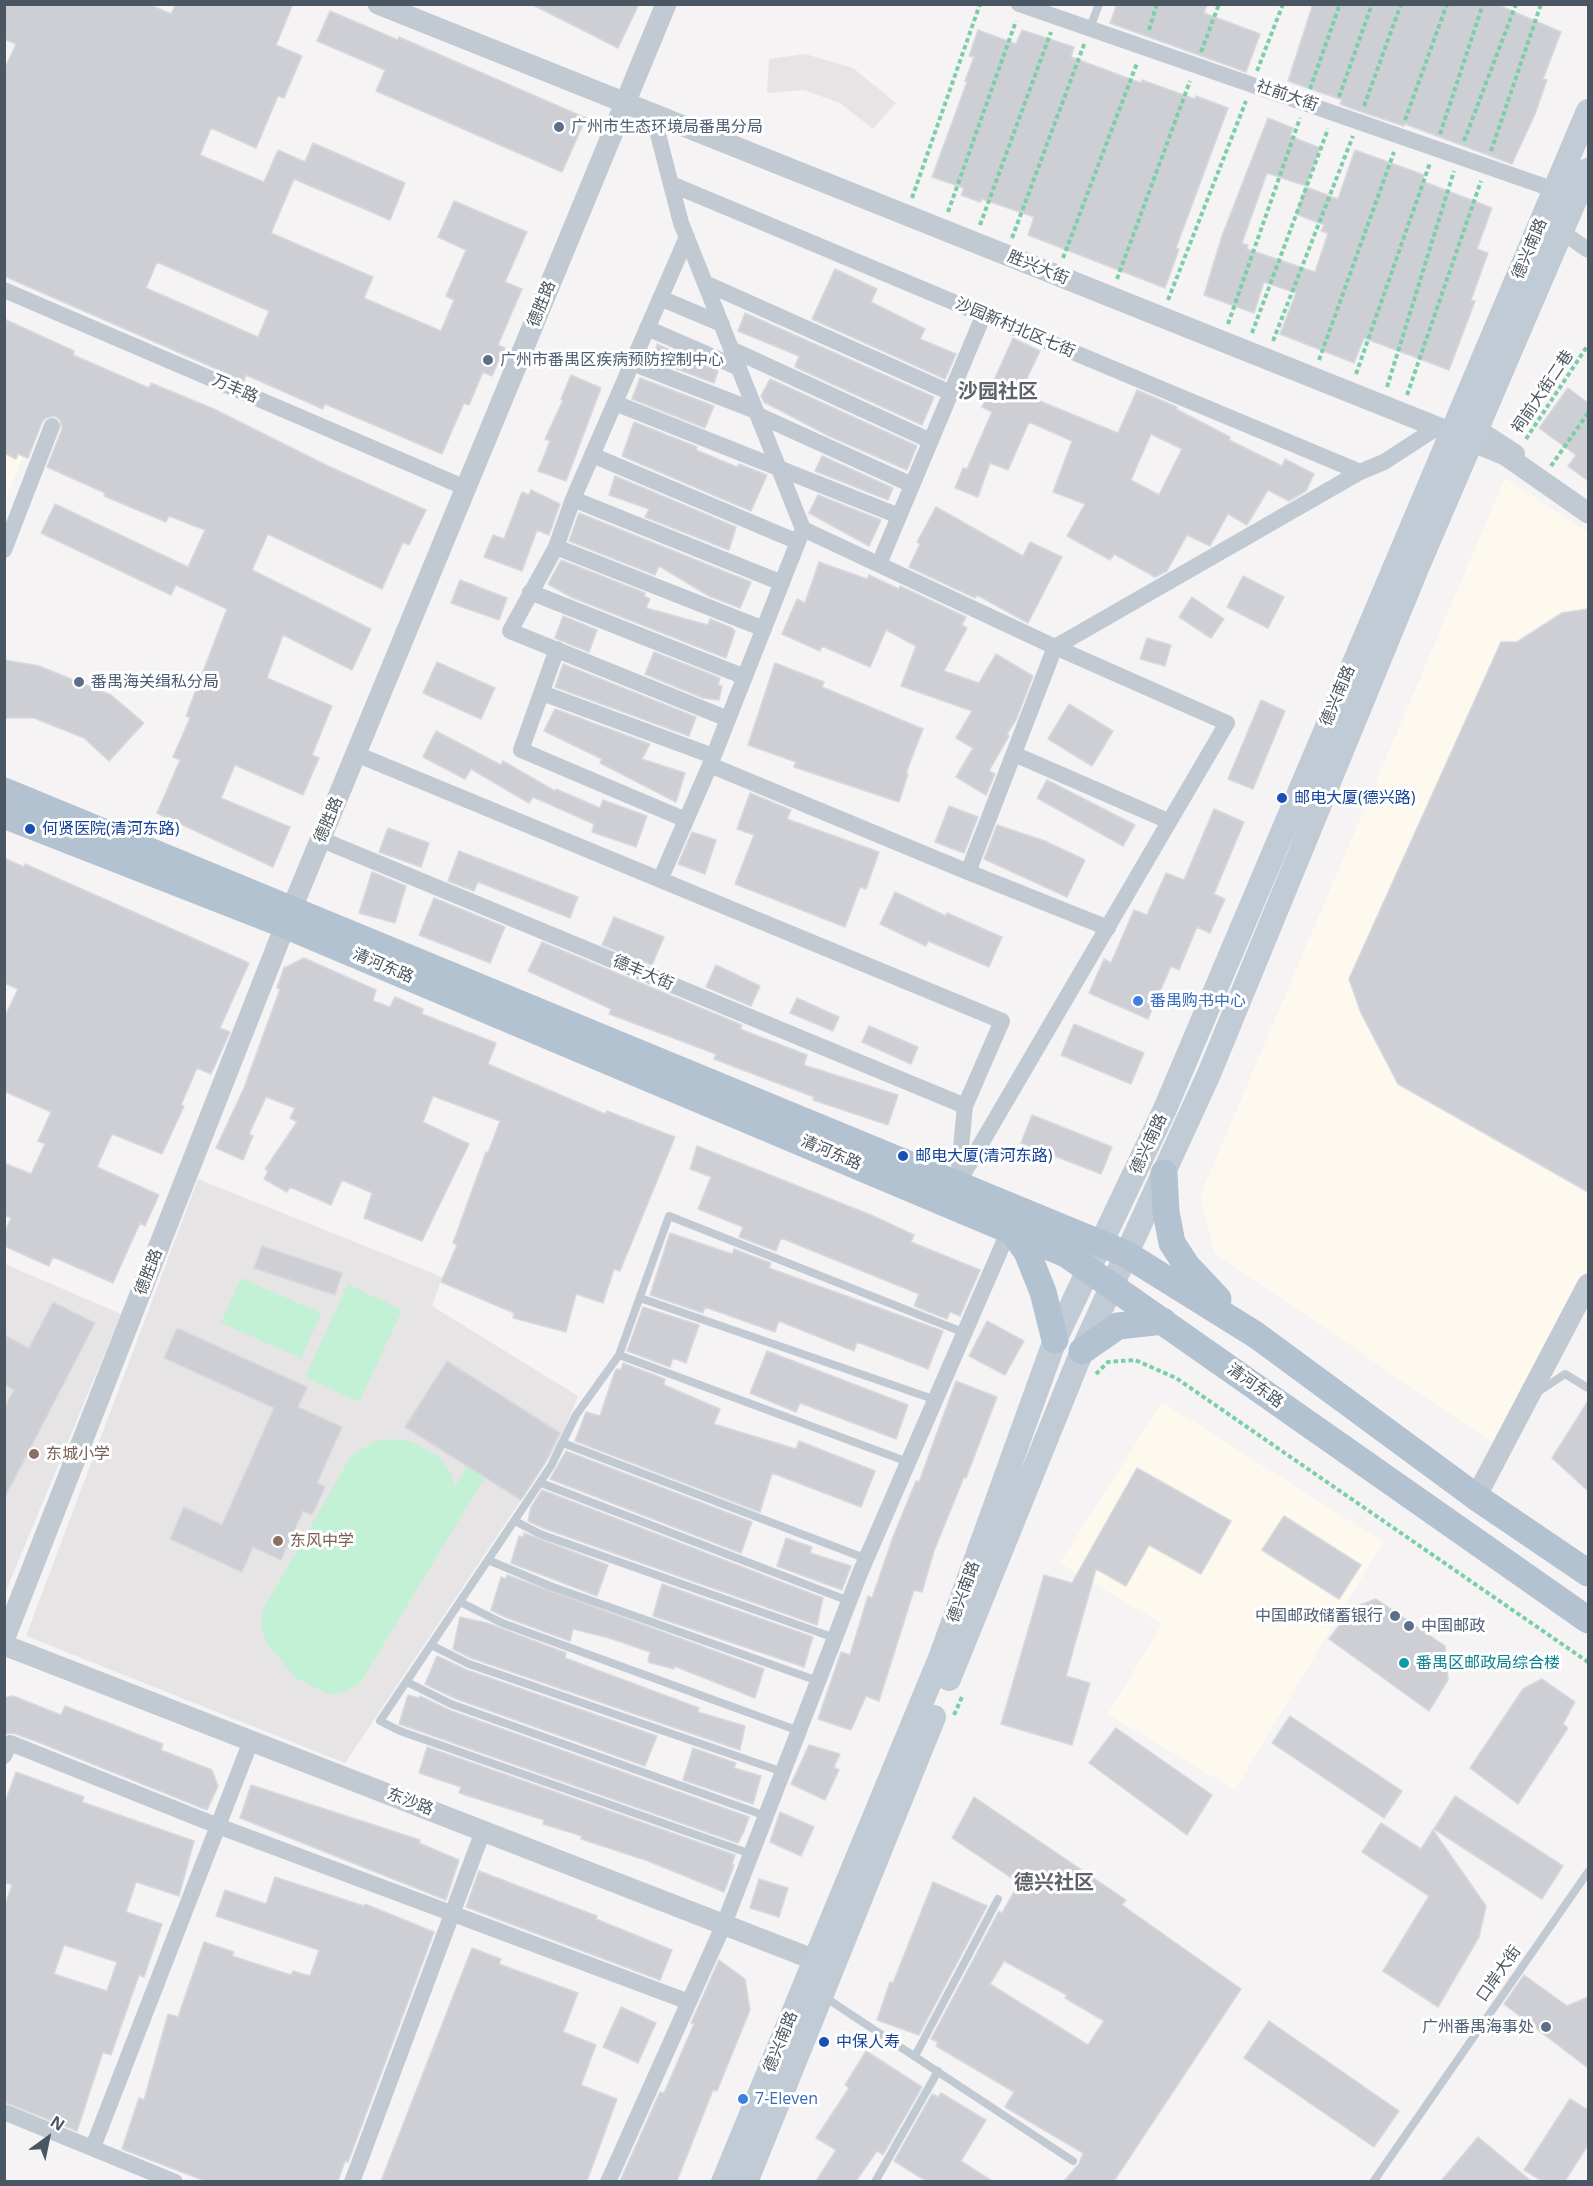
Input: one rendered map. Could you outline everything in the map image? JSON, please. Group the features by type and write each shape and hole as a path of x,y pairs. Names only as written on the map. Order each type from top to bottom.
{"main road":[{"name":"德兴南路","path":"752,2175 821,1995 1082,1351 1209,1074 1588,111"},
{"name":"德兴南路","path":"723,2181 940,1658 1055,1340 1165,1109 1460,432 1562,232 1588,170"},
{"name":"清河东路","path":"4,791 289,917 1010,1228 1089,1267 1588,1620"},
{"name":"清河东路","path":"4,815 289,917 958,1183 1126,1254 1256,1335 1476,1497 1588,1572"},
{"path":"1164,1173 1166,1212 1172,1243 1210,1292 1256,1335 1233,1370"},
{"path":"1010,1228 1027,1252 1042,1292 1055,1340"},
{"path":"1082,1351 1118,1326 1163,1321"}],"street":[{"name":"胜兴大街","path":"378,4 1401,413 1460,432 1506,455 1588,513"},
{"name":"德胜路","path":"4,1640 320,839 666,4"},
{"name":"社前大街","path":"1021,5 1197,64 1555,190"},
{"path":"653,115 687,237 780,471 800,536 711,761 660,880"},
{"name":"沙园新村北区七街","path":"671,184 1360,472"},
{"path":"1562,232 1588,250"},
{"path":"687,237 573,499 556,547 510,631 728,719"},
{"path":"705,283 951,393"},
{"name":"万丰路","path":"4,290 466,488"},
{"path":"660,298 722,324"},
{"path":"879,564 984,314"},
{"path":"647,328 739,368"},
{"path":"731,349 931,441"},
{"path":"632,363 757,413 912,485"},
{"path":"615,403 780,471 899,516"},
{"path":"4,550 52,426"},
{"path":"968,872 1055,647 1360,472 1460,432 1517,453 1588,501"},
{"path":"592,455 800,536 879,564 1055,647 1227,723 1168,820 1108,928 958,1183"},
{"path":"573,499 782,583"},
{"path":"556,547 764,629"},
{"path":"530,592 745,677"},
{"path":"557,649 521,750 686,820"},
{"path":"542,693 711,761 968,872 1108,928"},
{"path":"356,754 1002,1021 965,1106 958,1183"},
{"path":"1014,754 1168,820"},
{"name":"德丰大街","path":"320,839 965,1106"},
{"path":"609,2181 724,1924 849,1601 1010,1228"},
{"path":"1476,1497 1588,1284"},
{"name":"东沙路","path":"4,1645 815,1960"},
{"path":"93,2147 251,1741"},
{"path":"4,1756 10,1743 218,1826 689,2002"},
{"path":"352,2181 483,1831"},
{"path":"4,2112 175,2181"}],"lane":[{"path":"1090,28 1099,4"},
{"path":"751,1854 400,1731 380,1721 541,1483 576,1415 619,1355 669,1216 965,1333"},
{"path":"640,1298 936,1400"},
{"path":"619,1355 908,1462"},
{"path":"1528,1398 1565,1374 1588,1388"},
{"path":"563,1443 867,1559"},
{"path":"541,1483 849,1601"},
{"path":"515,1521 540,1534 835,1638"},
{"path":"488,1560 550,1586 818,1682"},
{"path":"460,1602 502,1623 799,1731"},
{"path":"431,1645 469,1664 783,1772"},
{"path":"407,1682 451,1704 766,1816"},
{"name":"口岸大街","path":"1373,2181 1588,1872"},
{"path":"915,2056 998,1899"},
{"path":"821,1995 1073,2161"},
{"path":"875,2181 938,2071"}],"path":[{"path":"906,216 980,4"},
{"path":"1056,275 1158,4"},
{"path":"1110,297 1219,4"},
{"path":"1161,317 1283,4"},
{"path":"1221,341 1340,4"},
{"path":"1245,351 1372,4"},
{"path":"1266,359 1401,4"},
{"path":"1313,378 1447,4"},
{"path":"1350,392 1483,4"},
{"path":"1382,405 1458,157 1516,4"},
{"path":"1401,413 1541,4"},
{"path":"942,230 1021,5"},
{"path":"974,243 1056,18"},
{"path":"1005,255 1090,28"},
{"name":"祠前大街二巷","path":"1517,453 1588,345"},
{"path":"1546,472 1588,412"},
{"path":"1094,1376 1108,1362 1135,1360 1176,1378 1588,1662"},
{"path":"953,1718 962,1696"}],"shaded area":[{"path":"805,54 853,68 896,103 873,129 840,103 804,90 767,93 769,59"},
{"path":"5,405 39,419 5,500"},
{"path":"1505,478 1588,533 1588,1273 1499,1447 1215,1253 1200,1196"},
{"name":"东风中学","path":"198,1179 442,1277 432,1306 578,1396 558,1445 345,1763 26,1636"},
{"name":"东城小学","path":"5,1264 121,1314 5,1593"},
{"path":"1162,1402 1383,1542 1235,1790 1108,1714 1162,1624 1060,1563"}],"green space":[{"path":"241,1278 321,1313 301,1358 221,1323"},
{"path":"348,1284 402,1310 359,1402 305,1377"},
{"path":"393,1439 410,1441 438,1456 450,1471 455,1487 467,1467 485,1477 360,1683 344,1692 329,1694 297,1679 267,1644 261,1627 263,1610 351,1456 375,1441"}],"building":[{"path":"4,4 149,4 171,14 176,4 293,4 276,45 302,56 284,98 278,96 256,148 211,128 200,155 264,182 278,150 305,162 313,143 405,183 390,220 294,179 271,233 373,277 364,298 441,331 454,300 446,296 466,250 438,237 454,201 527,232 505,282 522,289 498,345 505,348 492,376 483,372 469,405 464,403 442,454 325,404 323,409 246,375 244,381 4,276 4,70 16,44 4,39","holes":["157,262 269,311 258,337 146,288"]},
{"path":"531,4 639,4 618,48"},
{"path":"1117,4 1207,4 1204,13 1260,34 1246,72 1110,23"},
{"path":"1313,4 1496,4 1561,32 1543,79 1547,80 1535,114 1512,164 1405,124 1404,126 1340,104 1342,100 1288,81"},
{"path":"330,11 398,40 399,37 586,118 562,172 376,91 385,70 317,41"},
{"path":"978,30 1016,44 1022,30 1074,47 1071,57 1141,83 1142,80 1228,108 1176,248 1179,249 1165,288 1028,235 1034,217 982,199 980,202 961,195 964,188 932,177 967,82 965,81 974,57 969,56"},
{"path":"1268,118 1293,128 1290,136 1320,148 1306,186 1267,173 1242,243 1248,245 1247,249 1315,272 1328,233 1321,231 1324,225 1296,214 1306,187 1338,199 1355,150 1424,175 1422,181 1492,208 1477,249 1488,253 1471,300 1475,301 1449,370 1364,338 1354,363 1280,334 1296,293 1264,282 1254,313 1204,295 1222,236"},
{"path":"835,269 877,289 871,302 925,329 920,339 956,354 945,379 812,319"},
{"path":"745,313 934,397 922,425 795,367 799,356 738,331"},
{"path":"4,319 74,351 73,355 149,388 151,383 214,409 328,466 426,510 409,545 403,542 382,589 268,534 252,570 371,629 352,670 283,635 267,678 332,706 312,755 319,758 303,795 235,765 221,798 290,827 273,867 157,813 180,760 173,757 190,718 186,716 227,609 176,585 171,595 41,533 55,504 188,567 205,530 169,516 166,522 104,496 105,493 47,467 62,429 60,420 55,416 46,418 42,422 28,458 18,454 16,459 4,453"},
{"path":"1013,338 1040,351 1020,393 1118,433 1137,390 1177,407 1176,409 1230,437 1229,440 1282,466 1285,459 1314,474 1306,491 1289,501 1268,490 1247,525 1228,514 1210,546 1187,535 1167,571 1155,577 1114,554 1110,560 1067,536 1085,504 1053,492 1072,441 1029,422 1008,470 990,463 978,497 955,488 963,468 967,469 992,412 982,407","holes":["1151,434 1182,449 1159,495 1131,480"]},
{"path":"657,344 718,371 714,383 653,360"},
{"path":"571,375 601,388 566,481 538,471 550,441 545,439 563,400 561,399"},
{"path":"640,378 714,406 705,428 632,399"},
{"path":"770,379 917,446 907,470 829,436 764,402 761,396"},
{"path":"1568,388 1588,403 1588,481 1568,466 1576,455 1539,428"},
{"path":"634,422 697,447 696,450 737,467 739,464 767,475 751,511 622,456"},
{"path":"822,456 893,488 888,500 815,471"},
{"path":"615,476 736,527 729,550 645,517 649,509 609,495"},
{"path":"531,490 560,504 549,535 537,530 522,571 484,557 493,535 504,539 522,492 529,495"},
{"path":"818,495 881,520 869,546 809,513"},
{"path":"936,507 1023,556 1030,542 1062,557 1028,623 977,595 975,598 909,567 920,544 917,542"},
{"path":"579,513 751,582 740,608 709,596 659,566 655,575 569,541"},
{"path":"561,560 645,593 644,596 650,599 646,608 708,625 710,619 732,628 735,631 726,658 571,597 548,584"},
{"path":"819,562 867,579 869,575 899,589 900,586 966,617 962,625 967,628 944,671 979,683 996,654 1033,676 1016,720 1007,734 1009,736 989,771 995,774 986,795 956,777 973,748 956,738 972,711 901,686 916,646 886,630 870,667 822,646 820,651 782,634 797,599 805,603"},
{"path":"1243,576 1284,597 1268,628 1227,607"},
{"path":"460,580 507,598 499,620 451,603"},
{"path":"1192,597 1224,619 1211,638 1179,617"},
{"path":"1588,609 1588,1192 1398,1084 1361,1013 1349,979 1501,642 1517,642 1562,613"},
{"path":"563,616 597,630 589,652 555,638"},
{"path":"1147,638 1171,645 1165,666 1140,659"},
{"path":"654,652 720,678 718,685 722,686 719,700 703,698 645,674"},
{"path":"4,660 39,666 111,695 144,723 109,761 84,738 34,718 4,718"},
{"path":"437,662 495,688 481,719 423,693"},
{"path":"775,663 824,682 822,687 923,729 906,773 908,774 899,802 794,767 796,762 748,745"},
{"path":"563,664 696,717 689,736 555,687"},
{"path":"1261,700 1285,711 1253,789 1228,779"},
{"path":"1069,704 1113,731 1092,766 1048,739"},
{"path":"555,709 650,744 642,759 685,773 676,802 600,763 602,759 544,731"},
{"path":"436,731 501,765 503,761 555,791 556,789 600,808 603,800 647,816 636,847 592,832 594,824 533,797 529,803 471,769 465,779 423,757"},
{"path":"1047,780 1135,825 1123,846 1037,798"},
{"path":"750,793 791,810 787,819 879,852 866,889 860,887 845,927 735,884 754,835 737,829"},
{"path":"949,806 978,817 964,853 935,842"},
{"path":"1214,809 1244,822 1214,894 1225,899 1210,933 1197,927 1179,970 1171,966 1148,1019 1089,993 1104,959 1111,963 1134,910 1147,915 1166,873 1184,880"},
{"path":"997,825 1045,841 1085,860 1067,897 984,859"},
{"path":"388,828 429,843 421,867 379,852"},
{"path":"692,832 716,840 705,874 678,864"},
{"path":"459,851 578,897 570,918 478,882 474,891 448,881"},
{"path":"4,858 24,867 25,864 249,963 220,1028 230,1032 211,1074 197,1068 181,1105 184,1106 162,1154 112,1134 97,1167 159,1195 145,1226 140,1223 113,1283 53,1257 49,1266 4,1246 4,1234 11,1218 4,1215 4,1163 31,1174 45,1144 38,1141 51,1112 4,1091 4,1018 18,989 4,983"},
{"path":"372,872 406,886 395,923 359,913"},
{"path":"895,892 946,916 947,913 1002,937 989,967 928,941 926,946 880,924"},
{"path":"434,898 505,927 490,963 419,935"},
{"path":"614,917 664,937 652,965 602,945"},
{"path":"542,942 742,1025 740,1029 807,1055 804,1065 898,1095 888,1125 813,1100 814,1097 714,1059 716,1054 609,1014 611,1009 528,971"},
{"path":"304,958 376,990 373,1001 390,1007 395,997 423,1009 422,1014 496,1043 488,1064 605,1114 607,1111 675,1137 620,1271 614,1269 603,1303 576,1294 566,1332 513,1318 514,1313 441,1282 457,1245 453,1243 486,1152 488,1153 500,1121 433,1096 423,1122 469,1144 422,1241 364,1218 372,1193 342,1180 331,1205 290,1187 287,1192 264,1179 268,1171 265,1169 297,1122 290,1118 295,1108 266,1097 249,1134 253,1136 243,1160 216,1148 244,1088 280,989 277,988 284,968"},
{"path":"716,965 760,986 751,1006 706,987"},
{"path":"797,998 839,1017 833,1031 790,1013"},
{"path":"1074,1024 1144,1053 1131,1084 1061,1055"},
{"path":"869,1026 918,1047 911,1064 862,1042"},
{"path":"1032,1115 1112,1147 1101,1174 1021,1143"},
{"path":"697,1146 871,1215 914,1235 911,1242 980,1270 960,1316 950,1312 947,1319 914,1306 919,1294 781,1238 776,1251 739,1237 743,1227 698,1209 711,1177 690,1169"},
{"path":"670,1233 732,1254 734,1249 771,1263 769,1268 943,1331 928,1369 857,1342 854,1351 779,1321 775,1332 705,1307 703,1313 650,1295"},
{"path":"262,1246 342,1273 335,1295 254,1268"},
{"path":"53,1302 95,1323 4,1499 4,1409 14,1390 4,1384 4,1335 29,1348"},
{"path":"643,1307 699,1325 686,1363 673,1358 670,1367 627,1351"},
{"path":"987,1321 1024,1341 1005,1375 969,1356"},
{"path":"177,1328 307,1387 298,1407 342,1427 317,1483 325,1487 312,1515 303,1511 281,1560 253,1547 242,1572 170,1539 184,1507 222,1525 274,1408 164,1358"},
{"path":"767,1351 908,1405 896,1439 800,1403 796,1412 750,1393"},
{"path":"447,1361 560,1433 545,1463 521,1500 405,1427"},
{"path":"623,1363 665,1379 664,1385 720,1409 714,1424 796,1449 799,1441 875,1471 861,1507 772,1473 760,1512 575,1441 586,1412 600,1416 615,1371 621,1370"},
{"path":"956,1381 997,1397 966,1478 964,1477 934,1551 922,1592 914,1590 879,1701 866,1696 851,1730 818,1719 841,1652 850,1655 868,1596 872,1598 893,1537 916,1481 919,1482"},
{"path":"1588,1401 1588,1491 1552,1458"},
{"path":"566,1451 752,1522 741,1553 550,1479"},
{"path":"1137,1468 1231,1521 1201,1574 1149,1545 1126,1586 1096,1569 1066,1676 1090,1683 1072,1745 1001,1724 1044,1575 1072,1583"},
{"path":"542,1490 823,1598 817,1625 528,1521 531,1507"},
{"path":"1284,1516 1361,1565 1339,1599 1262,1550"},
{"path":"524,1533 608,1565 597,1596 511,1563 519,1536 523,1537"},
{"path":"786,1538 812,1547 810,1553 851,1566 842,1590 777,1566"},
{"path":"507,1575 764,1669 755,1698 674,1666 674,1669 648,1662 650,1652 609,1638 573,1629 570,1641 505,1617 491,1610 501,1577 506,1579"},
{"path":"662,1584 813,1637 804,1667 653,1616"},
{"name":"番禺区邮政局综合楼","path":"1376,1599 1445,1646 1448,1680 1429,1711 1329,1639 1352,1608"},
{"path":"460,1617 487,1623 566,1653 565,1658 699,1708 698,1712 745,1726 740,1750 471,1658 453,1649"},
{"path":"437,1656 467,1670 657,1736 645,1766 454,1698 425,1684"},
{"path":"1542,1679 1575,1702 1563,1724 1568,1728 1518,1804 1470,1768 1523,1689"},
{"path":"408,1695 419,1698 420,1696 449,1710 749,1817 744,1831 738,1843 399,1724"},
{"path":"13,1696 61,1715 65,1706 163,1744 161,1750 212,1770 218,1786 207,1810 38,1742 13,1733 4,1734 4,1698"},
{"path":"1290,1716 1402,1791 1384,1818 1272,1743"},
{"path":"1116,1728 1212,1795 1187,1835 1089,1763"},
{"path":"809,1745 840,1754 834,1767 839,1770 825,1800 791,1784"},
{"path":"427,1747 735,1855 732,1864 734,1865 724,1892 648,1861 581,1839 582,1836 543,1824 544,1820 459,1793 461,1787 419,1773"},
{"path":"693,1748 736,1763 734,1768 761,1776 753,1804 683,1780"},
{"path":"16,1772 84,1797 82,1802 194,1841 179,1896 136,1882 126,1912 162,1924 144,1977 139,1975 111,2055 103,2052 77,2131 4,2102 4,1908 12,1885 4,1882 4,1805","holes":["64,1945 117,1962 107,1991 54,1974"]},
{"path":"251,1785 420,1840 419,1843 459,1860 446,1900 240,1818"},
{"path":"1455,1796 1563,1866 1542,1899 1434,1829"},
{"path":"974,1797 1126,1900 1122,1905 1241,1989 1114,2181 1064,2181 1079,2164 1083,2153 1005,2107 1014,2092 936,2046 938,2042 931,2039 999,1911 1002,1913 1019,1883 952,1838","holes":["1004,1961 1067,1995 1065,1998 1104,2021 1088,2045 990,1984"]},
{"path":"780,1812 814,1827 801,1856 770,1842"},
{"path":"1381,1823 1421,1849 1433,1830 1486,1906 1479,1937 1438,2007 1383,1971 1429,1896 1362,1852"},
{"path":"479,1871 597,1916 596,1919 672,1950 660,1980 466,1907"},
{"path":"275,1877 364,1906 365,1904 434,1932 348,2162 345,2161 338,2181 205,2181 122,2149 139,2098 144,2100 168,2014 178,2017 204,1942 234,1952 232,1956 291,1975 293,1971 310,1976 319,1950 216,1916 225,1890 266,1904"},
{"path":"759,1879 788,1888 779,1917 750,1908"},
{"path":"933,1882 987,1906 919,2035 877,2020 890,1982 893,1983"},
{"path":"472,1948 501,1959 499,1964 578,1993 563,2032 596,2045 581,2085 617,2099 587,2181 381,2181"},
{"path":"719,1960 745,1979 750,2010 717,2091 713,2090 677,2181 620,2181 660,2092 664,2093"},
{"path":"1524,1975 1567,2006 1588,1997 1588,2068 1504,2004"},
{"path":"621,2007 656,2023 638,2063 603,2047"},
{"path":"1269,2021 1399,2111 1374,2147 1244,2058"},
{"path":"866,2051 922,2087 883,2155 877,2151 856,2181 816,2181 836,2150 816,2138 849,2088 845,2085"},
{"path":"941,2093 986,2120 961,2161 992,2181 926,2181 894,2161 932,2094 938,2097"},
{"path":"1570,2099 1588,2110 1588,2145 1565,2181 1542,2181 1524,2170"},
{"path":"1478,2137 1531,2181 1441,2181"}],"place":[{"name":"广州市生态环境局番禺分局","path":"559,127"},
{"name":"广州市番禺区疾病预防控制中心","path":"488,360"},
{"name":"番禺海关缉私分局","path":"79,682"},
{"name":"邮电大厦(德兴路)","path":"1282,798"},
{"name":"何贤医院(清河东路)","path":"30,829"},
{"name":"番禺购书中心","path":"1138,1001"},
{"name":"邮电大厦(清河东路)","path":"903,1156"},
{"name":"东城小学","path":"34,1454"},
{"name":"东风中学","path":"278,1541"},
{"name":"中国邮政储蓄银行","path":"1395,1616"},
{"name":"中国邮政","path":"1409,1626"},
{"name":"番禺区邮政局综合楼","path":"1404,1663"},
{"name":"广州番禺海事处","path":"1546,2027"},
{"name":"中保人寿","path":"824,2042"},
{"name":"7-Eleven","path":"743,2099"}],"district":[{"name":"沙园社区","path":"998,392"},
{"name":"德兴社区","path":"1054,1883"}]}
